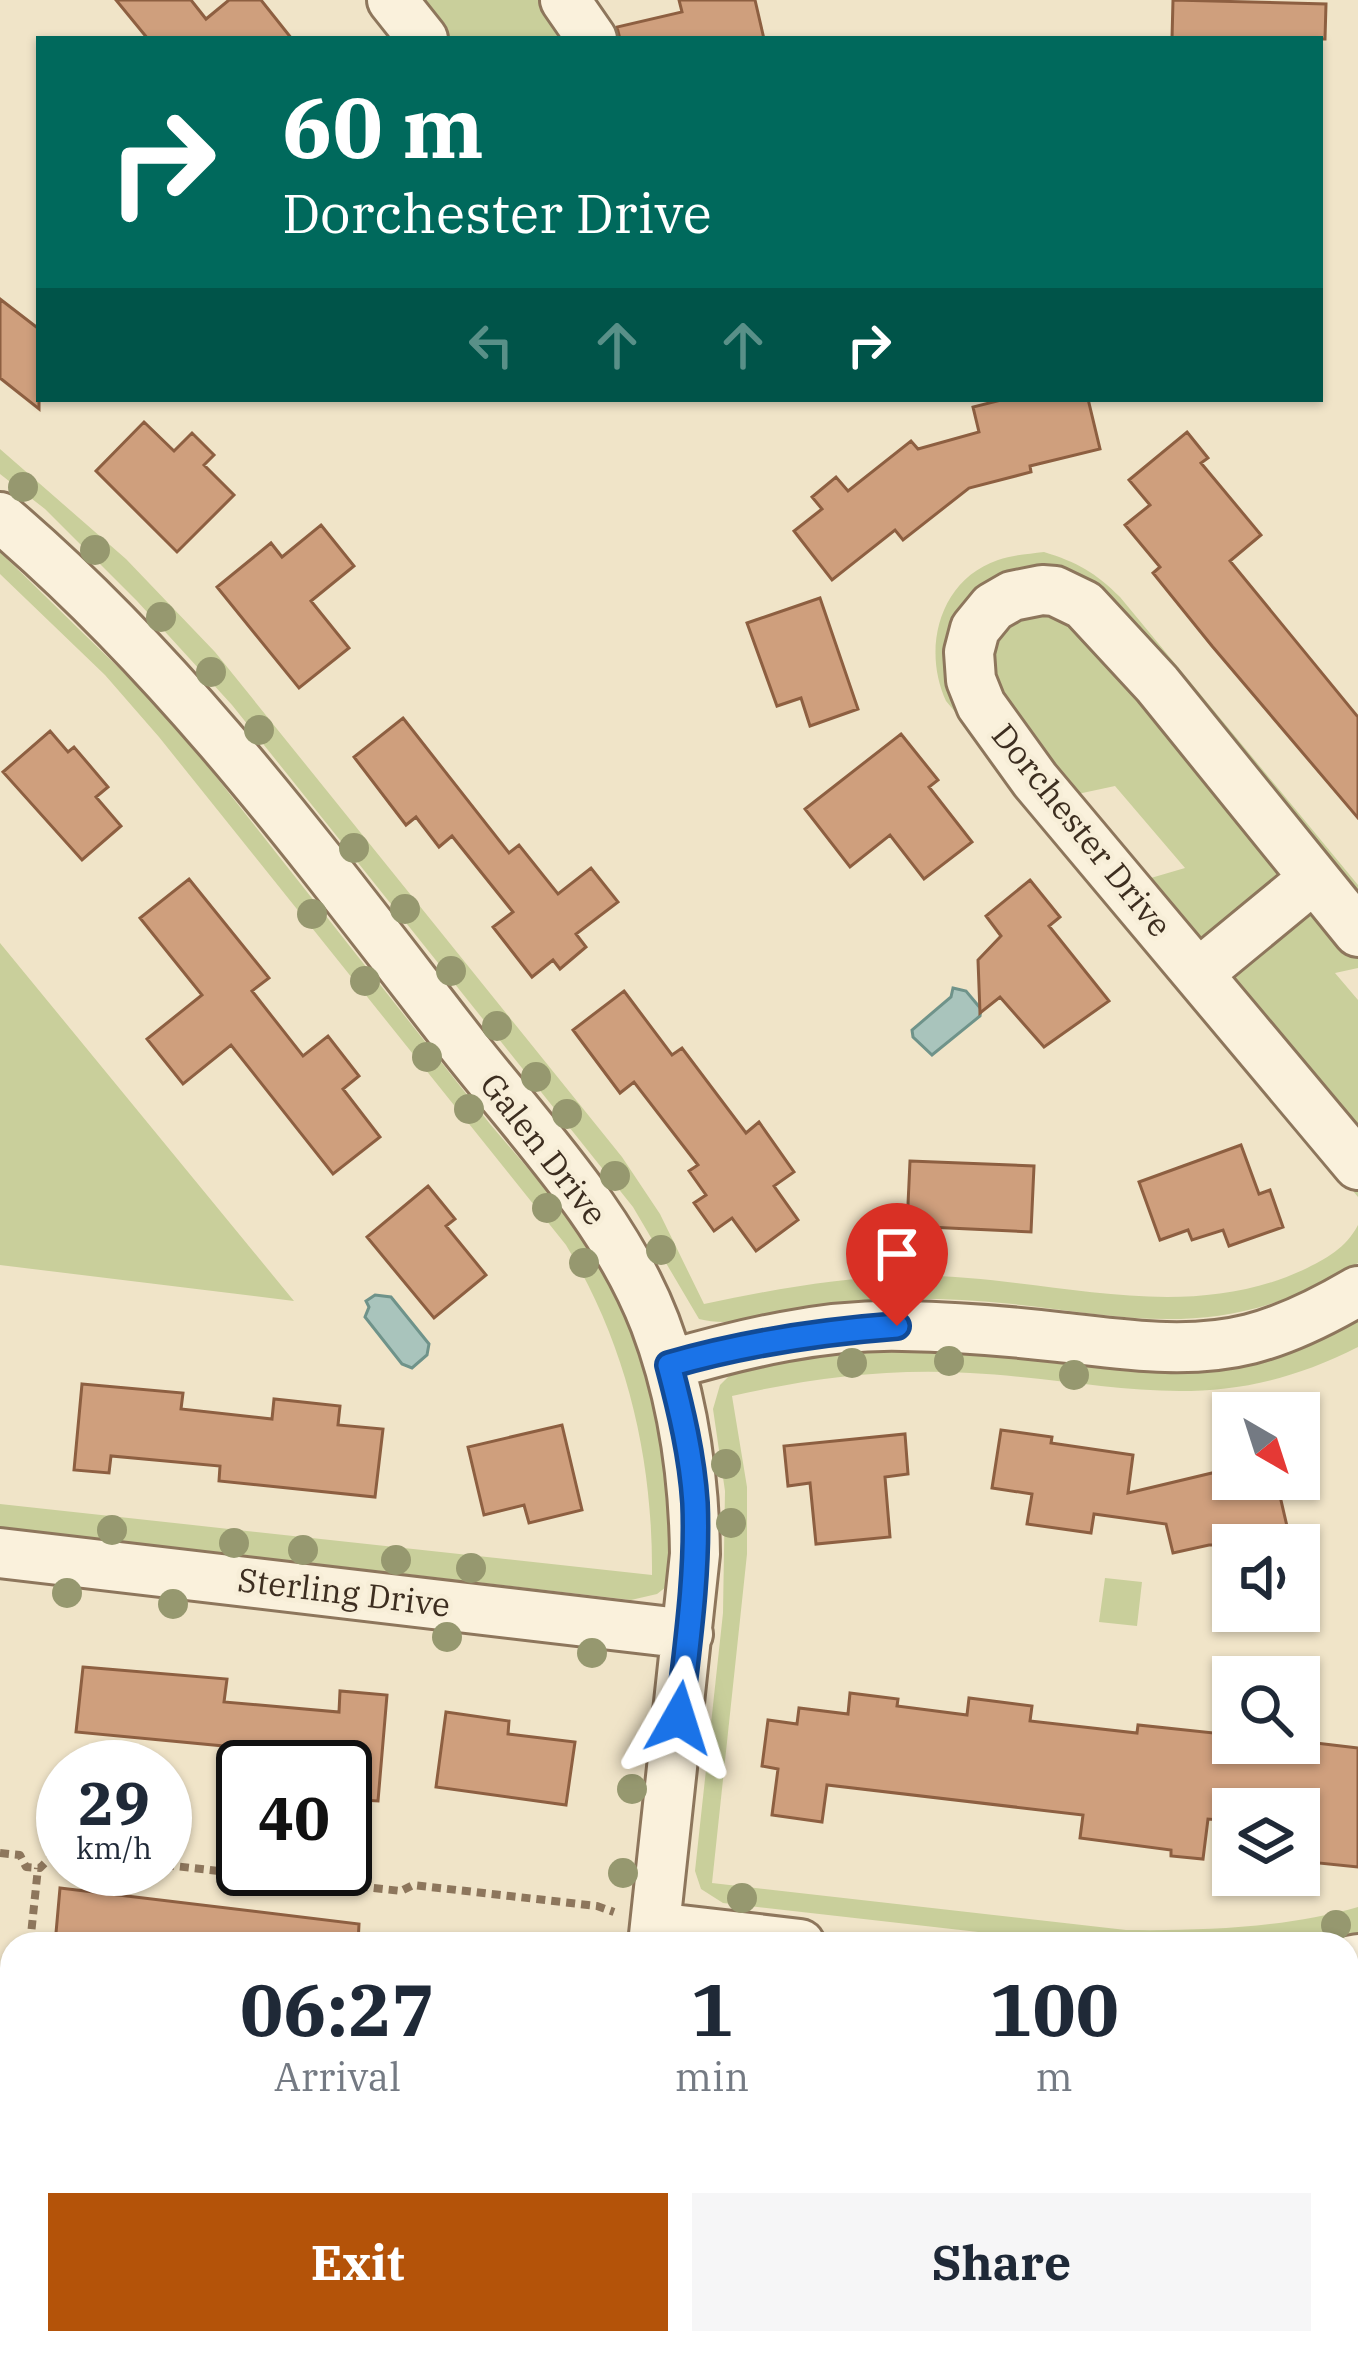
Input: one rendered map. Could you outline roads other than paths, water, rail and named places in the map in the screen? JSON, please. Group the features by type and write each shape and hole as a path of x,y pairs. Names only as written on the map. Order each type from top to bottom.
{"street":[{"path":"392,0 421,36"},
{"path":"565,0 590,36"},
{"name":"Galen Drive","path":"0,518 53,562 142,650 220,739 606,1227 654,1322 683,1420 694,1500 695,1554 688,1634 641,1928"},
{"name":"Dorchester Drive","path":"1358,932 1157,684 1084,605 1042,590 1012,596 993,607 975,629 969,652 971,680 981,705 1035,780 1358,1165"},
{"path":"1198,973 1313,879"},
{"path":"669,1365 811,1332 897,1326 1148,1346 1204,1346 1249,1340 1313,1318 1358,1291"},
{"name":"Sterling Drive","path":"0,1553 688,1634"},
{"path":"641,1928 681,1932"}],"water":[{"path":"953,988 966,991 981,1009 980,1016 932,1055 912,1030 951,997"},
{"path":"375,1295 391,1297 429,1344 427,1355 412,1368 402,1364 365,1317 366,1301"}]}
